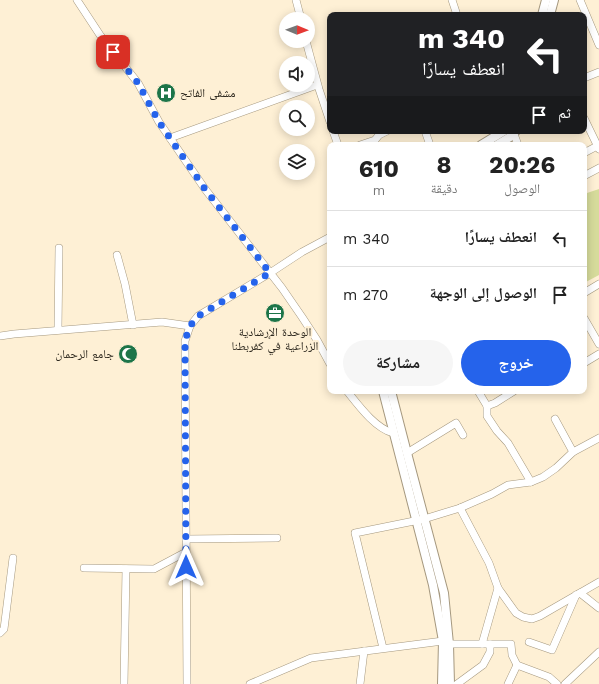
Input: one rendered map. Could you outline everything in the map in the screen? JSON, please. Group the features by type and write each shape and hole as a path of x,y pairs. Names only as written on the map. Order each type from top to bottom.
{"main road":[{"path":"543,12 546,0"},
{"path":"551,12 554,0"},
{"path":"486,142 499,134"},
{"path":"501,142 511,134"},
{"path":"384,394 393,433 420,519"},
{"path":"392,394 406,453 446,642 450,684"},
{"path":"442,684 446,642"}],"street":[{"path":"77,0 100,35 138,83 159,122 205,189 302,317 318,340 327,358"},
{"path":"296,0 299,12"},
{"path":"452,0 456,12"},
{"path":"580,0 585,12"},
{"path":"587,17 599,45"},
{"path":"308,48 327,113"},
{"path":"587,77 599,72"},
{"path":"170,138 318,85"},
{"path":"587,124 599,147 587,151"},
{"path":"369,142 375,140 381,134"},
{"path":"587,174 599,168"},
{"path":"187,684 185,340 190,326 198,316 302,252 327,239"},
{"path":"58,330 59,248"},
{"path":"117,255 125,284 133,325"},
{"path":"587,291 599,284"},
{"path":"0,336 162,322 190,326"},
{"path":"587,323 599,344"},
{"path":"587,361 599,354"},
{"path":"349,394 378,426 393,433"},
{"path":"480,394 487,406 487,416 497,431 508,443 531,482"},
{"path":"487,406 509,394"},
{"path":"555,419 573,452"},
{"path":"406,453 456,423 463,435"},
{"path":"384,648 355,533 420,519 460,508 492,494 508,485 531,482 543,477 556,468 573,452 599,438"},
{"path":"460,508 489,563 498,588 516,613 523,617 532,619 540,616 599,582"},
{"path":"186,539 277,538"},
{"path":"84,568 154,569 186,552"},
{"path":"0,633 4,629 13,558"},
{"path":"124,684 126,569"},
{"path":"482,644 498,588"},
{"path":"578,594 599,608"},
{"path":"529,642 552,650 578,594"},
{"path":"250,684 311,658 364,650 446,642 511,644 512,656 517,665 549,677 556,684"},
{"path":"457,684 483,665 490,652 490,644"},
{"path":"360,684 364,650"},
{"path":"564,684 599,652"},
{"path":"508,684 517,665"}],"green space":[{"path":"599,189 599,275 587,281 587,193"}],"place":[{"name":"مشفى الفاتح","path":"166,93"},
{"name":"الوحدة الإرشادية الزراعية في كفربطنا","path":"275,313"},
{"name":"جامع الرحمان","path":"128,354"}],"route":[{"path":"113,52 138,83 159,122 205,189 270,273 198,316 190,326 185,340 186,567"}]}
